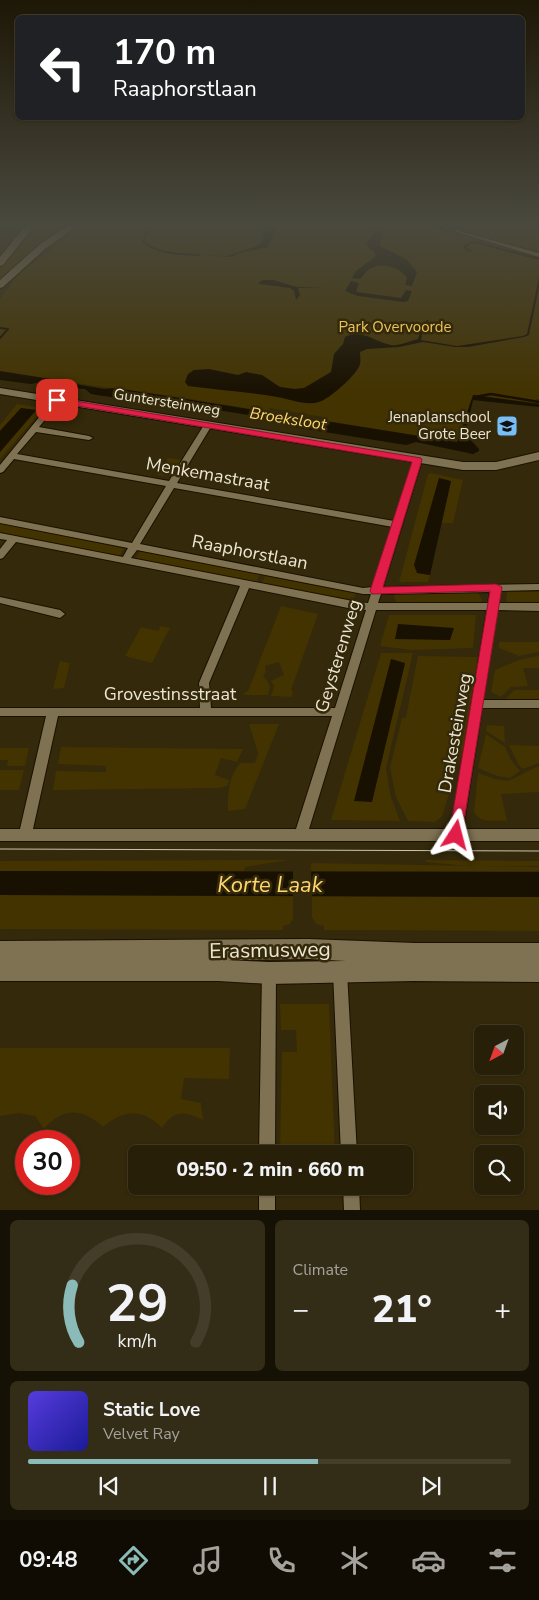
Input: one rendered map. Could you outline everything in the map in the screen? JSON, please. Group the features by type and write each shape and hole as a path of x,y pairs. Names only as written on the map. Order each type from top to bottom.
{"main road":[{"name":"Guntersteinweg","path":"0,391 418,460 479,467 509,464 539,456"},
{"name":"Guntersteinweg","path":"418,460 433,465 480,472 502,470 539,462"},
{"name":"Erasmusweg","path":"0,951 309,949 415,953 539,953"},
{"name":"Erasmusweg","path":"0,970 218,970 269,973 539,970"}],"street":[{"path":"0,470 57,400"},
{"path":"125,561 208,425"},
{"path":"35,428 89,438"},
{"name":"Menkemastraat","path":"12,456 398,525"},
{"name":"Geysterenweg","path":"300,834 418,460"},
{"name":"Raaphorstlaan","path":"0,520 363,591 496,587 539,588"},
{"name":"Raaphorstlaan","path":"0,536 245,586 371,607 539,607"},
{"path":"0,556 13,539"},
{"path":"206,711 204,683 245,586"},
{"name":"Drakesteinweg","path":"456,835 496,587"},
{"path":"0,600 60,614"},
{"path":"478,704 539,704"},
{"name":"Grovestinsstraat","path":"0,712 339,712"},
{"path":"25,835 53,712"},
{"path":"0,835 539,835"},
{"path":"340,972 350,1145"},
{"path":"268,1145 269,973"},
{"path":"267,1195 267,1210"},
{"path":"351,1195 352,1210"}],"green space":[{"name":"Park Overvoorde","path":"13,281 539,281 539,399 536,399 535,403 474,395 457,442 321,420 323,417 270,408 269,412 178,397 0,373 0,300"},
{"path":"17,404 44,408 0,459 0,452 36,411 21,408 0,431 0,425"},
{"path":"168,458 183,460 180,466 177,465 169,475 157,475 164,464 171,465 165,463"},
{"path":"428,474 463,480 453,523 442,523 451,481 417,573 430,575 428,582 399,582"},
{"path":"0,523 124,548 119,557 0,533"},
{"path":"140,551 260,574 256,584 135,560"},
{"path":"265,576 329,588 357,591 353,601 319,597 261,585"},
{"path":"396,592 478,592 482,600 480,603 397,603 394,596"},
{"path":"507,592 539,592 539,603 509,603 506,600"},
{"path":"281,606 318,614 291,690 293,691 292,697 271,696 274,686 271,681 284,675 279,662 265,666 266,672 263,675 270,686 268,695 244,695 248,691"},
{"path":"389,615 476,615 473,648 411,650 380,646"},
{"path":"161,626 170,628 152,663 125,656 141,627 158,631"},
{"path":"499,642 539,642 539,652 519,656 499,648"},
{"path":"381,653 413,653 386,768 391,797 400,821 331,820","holes":["391,659 405,664 380,765"]},
{"path":"418,656 477,657 477,705 442,816 435,822 408,821 396,797 390,768 402,718 406,717"},
{"path":"539,656 539,668 523,668 528,686 511,687 501,697 491,692 495,670 519,660"},
{"path":"60,661 70,663 64,688 53,689"},
{"path":"514,690 539,690 539,701 505,700"},
{"path":"249,724 279,724 245,809 228,811 233,773 241,763 255,763 258,753"},
{"path":"487,725 504,726 505,743 486,731"},
{"path":"486,734 505,747 511,760 520,771 510,778 497,776 478,768"},
{"path":"509,745 539,746 539,763 523,769 518,764"},
{"path":"61,747 243,749 237,762 221,758 215,775 229,780 227,786 219,788 53,790 56,771 106,772 106,766 58,764"},
{"path":"0,748 29,748 25,766 7,766 8,760 0,760"},
{"path":"539,766 539,792 501,794 507,821 488,821 477,816 474,812 478,773 505,781"},
{"path":"0,770 24,770 19,790 0,790"},
{"path":"288,860 245,867 244,871 0,871 0,861"},
{"path":"426,860 539,861 539,866 468,866 426,862"},
{"path":"311,863 539,867 539,871 311,871"},
{"path":"0,895 293,896 293,919 290,924 283,926 283,930 0,929"},
{"path":"312,896 539,897 539,931 324,930 324,926 316,924 312,917"},
{"path":"280,1004 329,1004 335,1145 280,1145 282,1052 297,1052 296,1030 281,1030"},
{"path":"0,1048 230,1048 229,1079 184,1078 181,1099 201,1103 203,1120 191,1115 180,1114 171,1117 162,1128 148,1117 133,1113 118,1117 103,1127 88,1116 73,1113 58,1117 44,1129 35,1116 19,1113 0,1116"}],"water":[{"path":"278,281 297,287 325,287 298,288 300,295 296,300 294,291 290,288 258,283"},
{"path":"351,281 353,281 359,283 356,292 401,298 406,290 412,291 408,301 404,302 358,296 345,291"},
{"path":"406,281 414,281 412,286 405,285"},
{"path":"539,281 529,335 468,347 455,347 423,342 399,347 367,349 360,352 360,364 349,380 319,402 303,403 266,395 188,386 185,382 188,374 194,370 209,369 238,375 246,372 262,375 280,387 304,388 331,372 334,354 343,344 345,337 357,334 391,345 401,344 418,339 421,329 427,320 429,320 423,329 421,340 457,346 527,334"},
{"path":"0,371 66,382 62,385 0,380"},
{"path":"75,384 104,389 116,388 457,442 473,395 539,404 539,407 473,400 465,434 479,449 479,451 473,454 416,442 406,445 287,426 278,420 218,410 208,412 91,394 85,389 71,388"},
{"path":"21,408 36,410 0,452 0,431"},
{"path":"439,478 451,481 430,575 417,573 414,565"},
{"path":"398,624 454,628 450,640 395,639"},
{"path":"391,659 405,663 372,802 354,801"},
{"name":"Korte Laak","path":"0,871 539,872 539,897 0,895"}],"pier":[{"path":"293,868 311,868 312,898 293,898"}],"waterway":[{"name":"Broeksloot","path":"0,328 8,329 0,338"},
{"name":"Broeksloot","path":"60,383 76,386"},
{"name":"Broeksloot","path":"475,397 491,394 539,402"}],"tram line":[{"path":"0,849 539,851"}],"place":[{"name":"Jenaplanschool Grote Beer","path":"507,426"}],"route":[{"path":"57,400 418,460 376,591 496,587 456,835"}]}
